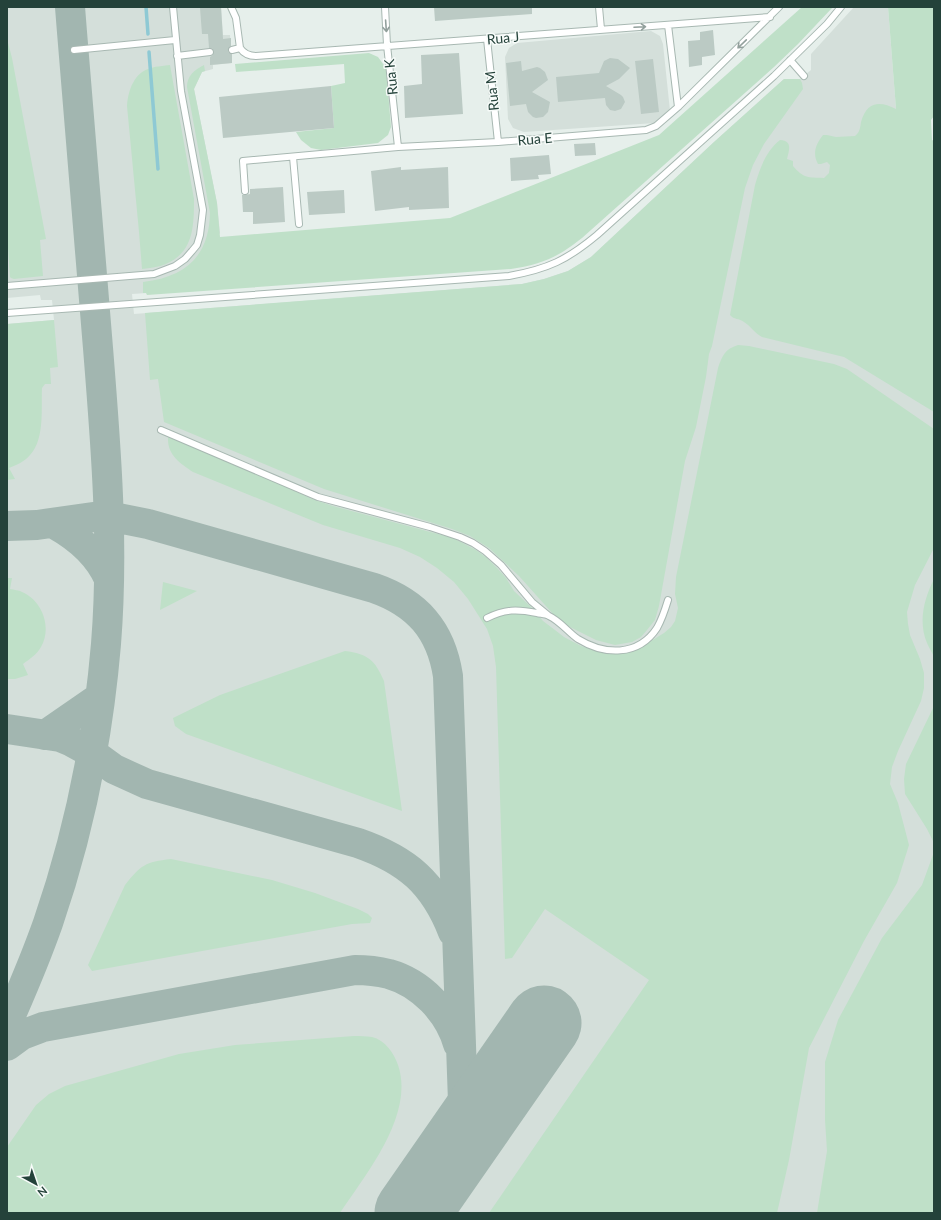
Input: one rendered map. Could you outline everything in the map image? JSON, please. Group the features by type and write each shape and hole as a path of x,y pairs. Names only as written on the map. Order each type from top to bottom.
{"lane":[{"path":"7,286 154,274 175,266 185,259 197,245 203,210 181,90 173,7"},
{"path":"231,7 236,18 240,48 232,50"},
{"name":"Rua K","path":"385,7 387,45 398,147"},
{"path":"599,7 601,29"},
{"name":"Rua E","path":"245,191 243,161 398,147 498,142 650,129 656,126 678,106 779,7"},
{"path":"7,312 509,276 546,268 562,260 580,248 790,60 827,24 841,7"},
{"name":"Rua J","path":"240,48 246,54 256,56 770,17"},
{"path":"668,25 678,106"},
{"name":"Rua M","path":"487,39 498,142"},
{"path":"74,50 175,40"},
{"path":"177,56 210,52"},
{"path":"790,60 804,76"},
{"path":"293,157 299,224"},
{"path":"161,430 318,497 430,527 473,543 501,565 532,602 577,638 593,646 605,650 616,651 629,649 639,645 656,629 662,618 668,600"},
{"path":"487,618 507,610 519,610 549,616"}],"shaded area":[{"path":"7,7 221,7 223,35 230,35 232,63 213,65 213,69 202,72 194,89 217,203 220,233 188,272 147,293 132,294 134,314 522,284 568,271 591,257 784,79 800,79 811,70 811,54 854,7 888,7 896,109 934,149 934,1213 7,1213 7,324 54,320 52,300 41,300 40,295 7,298"},
{"path":"651,31 660,36 663,44 670,111 655,123 524,132 513,128 508,119 505,57 509,48 517,43"}],"green space":[{"path":"802,7 833,7 774,67 582,238 565,251 549,259 532,265 511,269 147,295 146,293 143,293 143,282 171,275 182,270 192,262 205,242 209,228 210,213 187,87 188,80 192,74 204,65 205,71 202,72 194,89 217,203 220,237 450,218 659,135"},
{"path":"888,7 934,7 934,116 931,120 932,140 934,141 934,412 844,357 762,337 742,321 733,318 730,315 755,185 761,166 775,144 780,140 787,142 789,152 787,159 793,161 793,166 800,173 814,178 824,178 829,173 830,165 827,162 818,164 815,156 818,142 823,135 836,137 855,136 859,131 864,115 870,107 879,104 896,109"},
{"path":"7,39 12,58 46,239 40,240 43,276 14,279 10,277 7,233"},
{"path":"369,53 378,57 386,68 391,127 388,135 378,143 321,150 311,148 301,140 296,132 334,128 331,86 345,83 344,64 236,72 235,64"},
{"path":"170,65 194,199 193,228 187,245 175,259 163,265 142,269 127,106 133,83 140,74 153,67"},
{"path":"784,79 800,79 803,89 764,144 753,165 745,188 712,346 709,354 696,427 685,461 659,606 655,620 641,637 632,642 615,645 596,640 568,626 553,614 519,576 489,548 470,536 324,489 164,422 158,379 150,380 145,313 522,284 568,271 591,257"},
{"path":"54,320 58,367 50,368 51,384 45,384 42,388 41,423 38,441 28,457 21,463 9,468 15,479 7,480 7,324"},
{"path":"738,345 834,364 847,369 934,429 934,548 915,585 907,612 910,635 924,673 924,688 921,701 892,767 890,784 898,803 909,845 897,883 864,941 809,1048 789,1160 777,1213 489,1213 649,980 545,909 512,958 505,959 496,667 493,646 487,629 468,599 454,582 437,568 420,557 400,548 323,525 193,472 179,462 172,454 168,443 168,437 269,479 312,499 453,538 476,550 487,558 506,578 514,591 543,621 564,637 581,646 599,652 607,654 626,653 638,649 664,633 675,621 678,608 675,594 676,577 718,368 727,351"},
{"path":"7,578 12,578 10,589 21,591 29,596 40,608 44,616 46,632 41,647 23,664 28,675 15,679 7,679"},
{"path":"934,579 934,657 924,635 923,611 927,594"},
{"path":"163,582 197,591 160,610"},
{"path":"345,651 360,654 370,659 374,663 384,681 402,811 186,734 175,726 173,718 220,695"},
{"path":"934,706 934,843 905,794 904,779 906,764"},
{"path":"934,852 934,1213 817,1213 827,1151 825,1120 825,1062 838,1020 882,938 922,885"},
{"path":"171,859 272,880 315,893 358,909 368,914 372,918 370,923 352,924 92,971 88,965 125,885 135,873 149,863"},
{"path":"365,1036 377,1039 385,1044 391,1052 398,1065 401,1084 400,1104 394,1124 385,1143 340,1213 7,1213 7,1147 36,1105 49,1094 65,1086 179,1054 235,1045"}],"building":[{"path":"221,7 223,39 231,38 231,46 229,47 228,51 232,54 232,63 210,65 210,57 213,55 214,51 212,48 209,48 208,34 202,34 200,8"},
{"path":"434,7 532,7 532,14 435,21"},
{"path":"713,30 715,55 702,57 702,65 689,67 688,41 700,40 700,32"},
{"path":"459,53 463,114 405,118 404,86 422,84 421,55"},
{"path":"610,58 618,59 630,68 619,79 606,86 623,97 625,102 621,109 615,111 610,110 606,105 605,98 558,102 556,77 599,73 604,61"},
{"path":"653,59 659,112 641,114 635,61"},
{"path":"521,61 522,71 537,67 545,72 548,80 532,92 550,102 548,112 543,117 533,117 528,112 526,104 510,106 506,63"},
{"path":"331,86 334,128 223,138 219,97"},
{"path":"595,143 596,155 575,156 574,144"},
{"path":"549,155 551,174 538,175 539,179 511,181 510,158"},
{"path":"401,167 401,170 448,167 449,208 409,210 409,207 375,211 371,171"},
{"path":"283,187 285,222 253,224 253,212 243,212 242,195 250,194 250,189"},
{"path":"344,190 345,213 309,215 307,192"}],"waterway":[{"path":"146,7 148,34"},
{"path":"149,52 158,169"}],"taxiway":[{"path":"7,1024 29,974 48,923 69,855 86,785 98,715 106,644 109,570 106,459 70,7"},
{"path":"7,526 37,525 93,517 118,518 148,524 374,588 389,594 414,610 433,632 440,645 448,676 463,1102 459,1128 453,1146 411,1213"},
{"path":"56,525 80,541 93,554 105,570 109,579"},
{"path":"45,735 100,697"},
{"path":"7,729 60,737 92,753 114,769 147,784 358,843 391,857 405,866 428,887 437,900 453,932"},
{"path":"7,1046 22,1035 43,1027 355,970 389,974 412,984 432,1000 441,1010 454,1032 458,1044"}],"runway":[{"path":"412,1213 544,1023"}]}
